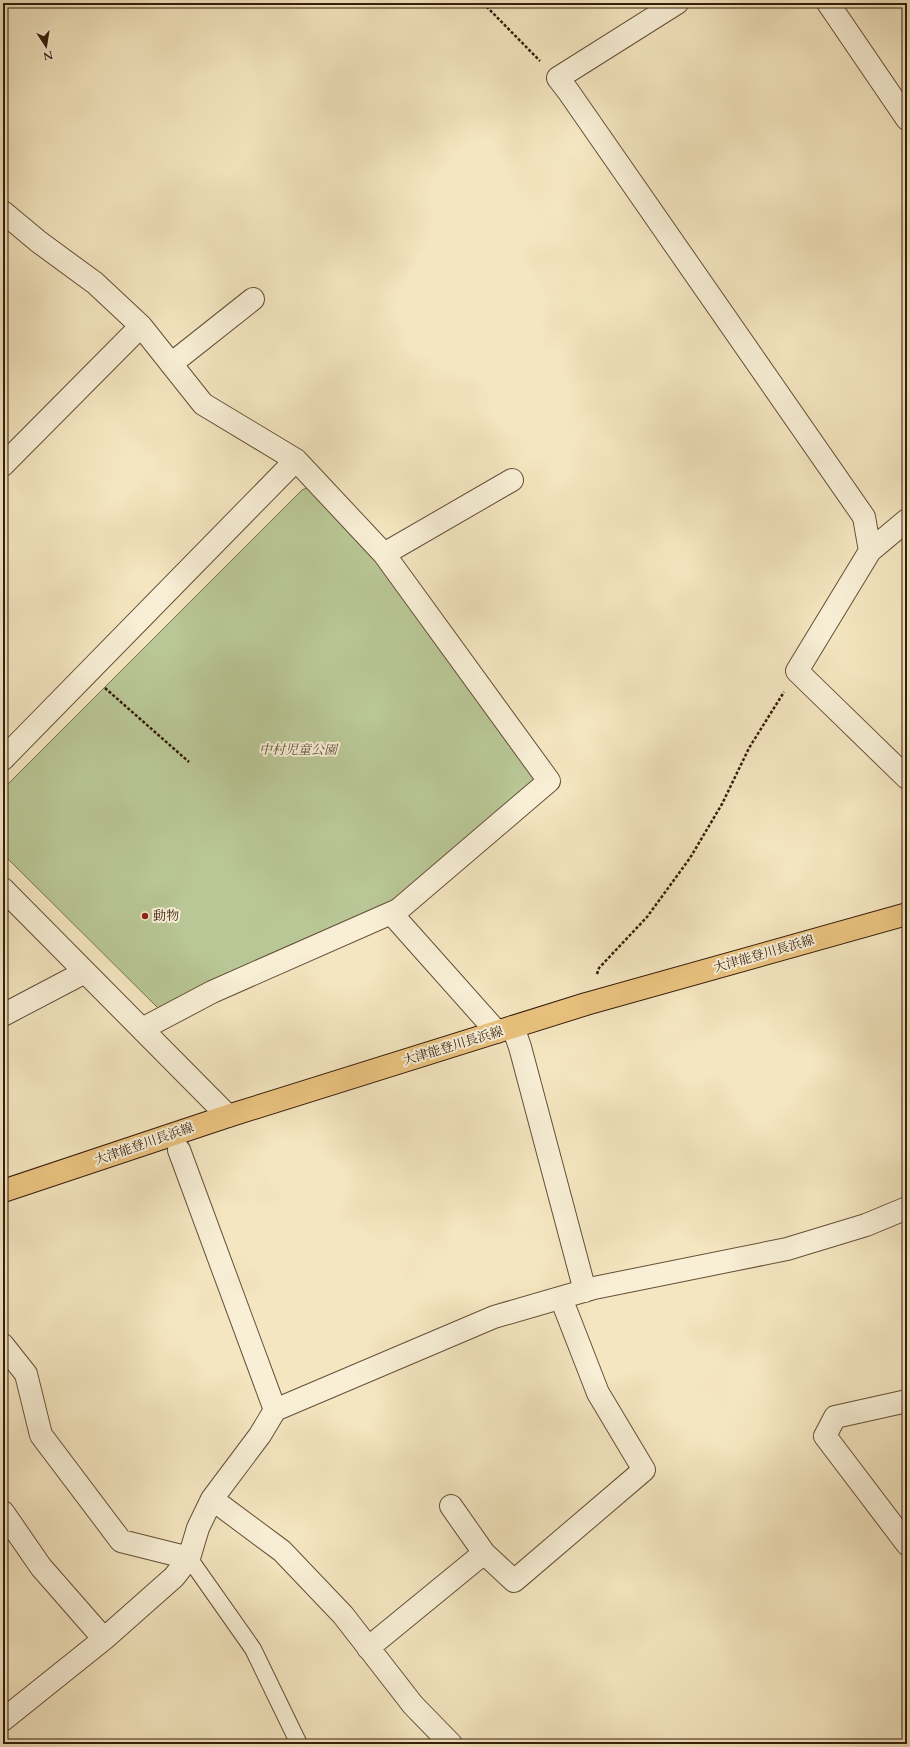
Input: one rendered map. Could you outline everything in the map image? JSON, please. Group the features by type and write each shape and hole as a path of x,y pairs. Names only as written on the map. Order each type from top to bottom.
{"main road":[{"name":"大津能登川長浜線","path":"3,1191 228,1116 586,1004 907,914"}],"street":[{"path":"677,3 558,78 573,97 864,517 870,551"},
{"path":"828,3 907,119"},
{"path":"3,212 39,242 95,283 141,326 203,404 296,460 384,554 549,781 398,910 212,992 142,1029"},
{"path":"171,364 253,299"},
{"path":"3,465 141,326"},
{"path":"3,759 296,460"},
{"path":"384,554 512,480"},
{"path":"907,520 870,551 797,671 907,778"},
{"path":"3,890 228,1116"},
{"path":"391,913 520,1047 585,1291"},
{"path":"3,1015 84,972"},
{"path":"179,1150 275,1410"},
{"path":"3,1720 104,1639 174,1577 188,1558 198,1528 212,1499 260,1434 275,1410 494,1317 585,1291 787,1249 866,1224 907,1208"},
{"path":"451,1506 484,1553 514,1581 644,1470 598,1393 561,1298"},
{"path":"3,1345 26,1374 41,1435 121,1541 188,1558"},
{"path":"907,1402 835,1417 825,1436 907,1544"},
{"path":"212,1499 282,1551 343,1615 413,1705 451,1744"},
{"path":"3,1512 41,1567 104,1639"},
{"path":"368,1648 484,1553"}],"lane":[{"path":"188,1558 253,1648 300,1744"}],"path":[{"path":"483,3 558,78"},
{"path":"586,1004 599,968 647,917 690,858 722,804 749,748 797,671"},
{"path":"87,672 189,762"}],"green space":[{"name":"中村児童公園","path":"318,483 539,780 396,906 158,1008 3,854 3,789 302,490"}],"place":[{"name":"動物","path":"145,916"}]}
